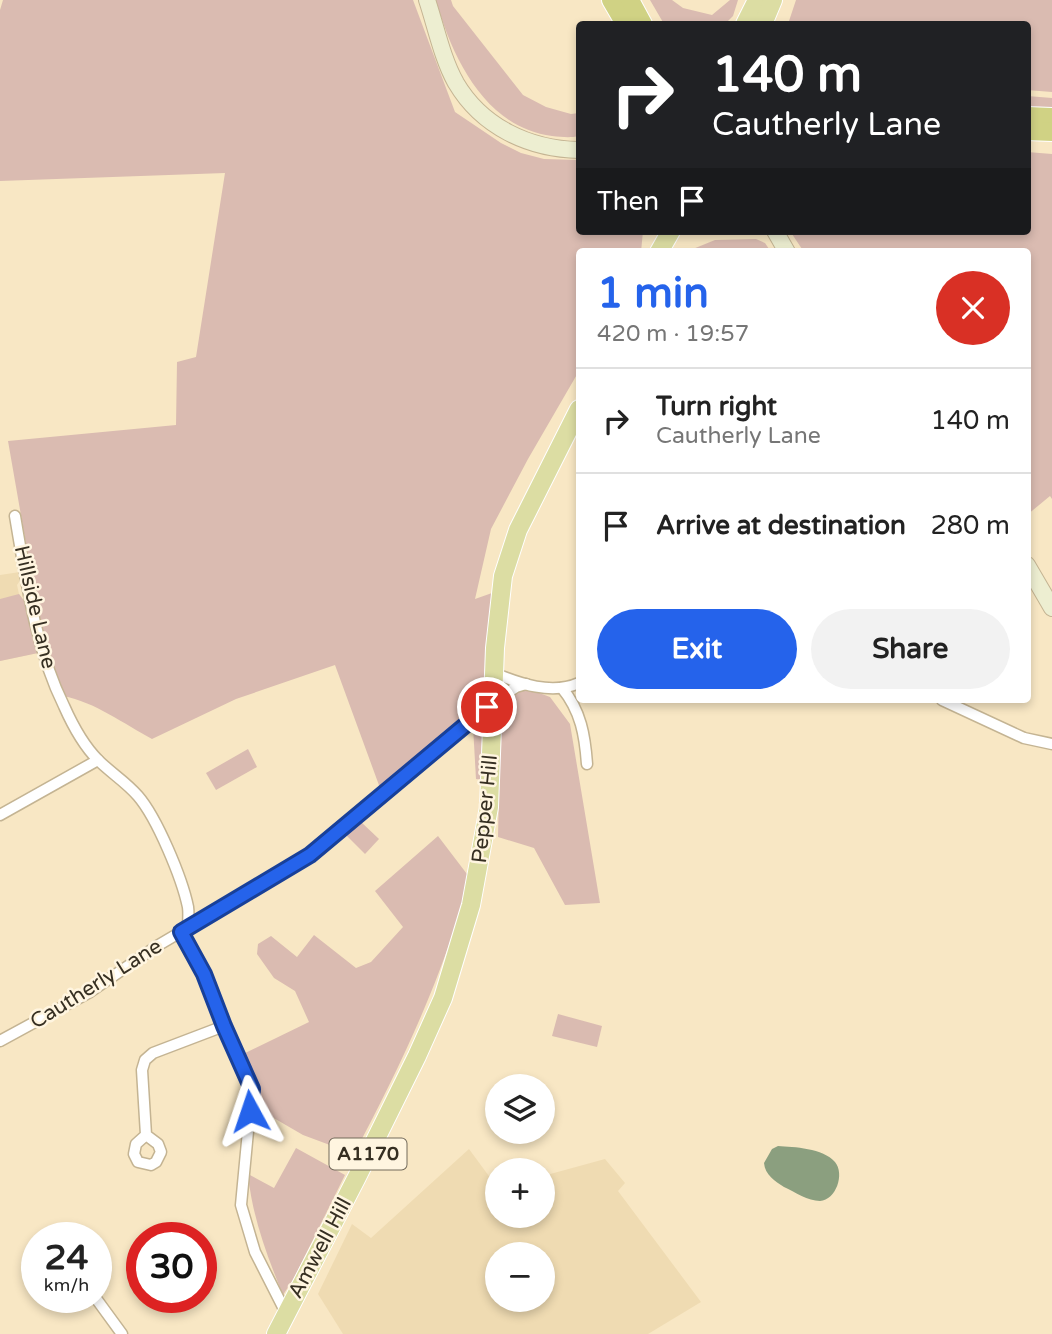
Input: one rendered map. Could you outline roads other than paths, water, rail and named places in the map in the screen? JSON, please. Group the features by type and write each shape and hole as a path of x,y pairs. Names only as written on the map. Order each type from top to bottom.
{"highway":[{"path":"611,0 623,21"},
{"path":"630,0 641,21"},
{"path":"1031,116 1052,117"},
{"path":"1031,131 1052,132"}],"main road":[{"path":"427,0 455,82 475,109 502,130 528,143 557,150 576,150"},
{"path":"746,21 757,0"},
{"path":"764,21 773,0"},
{"name":"Pepper Hill","path":"452,970 471,905 486,832 498,613 509,553 576,415"},
{"path":"1031,572 1052,608"},
{"name":"Amwell Hill","path":"276,1334 417,1056 443,998 452,970"}],"street":[{"name":"Hillside Lane","path":"15,516 41,647 64,707 98,760 118,775 140,798 170,852 188,908 184,930"},
{"path":"494,673 526,684 562,688 576,684"},
{"name":"Cautherly Lane","path":"0,1041 90,992 184,930 310,855 494,702 516,687 526,684"},
{"path":"562,688 575,707 583,726 587,764"},
{"path":"948,703 1024,738 1052,744"},
{"path":"0,815 98,760"},
{"path":"188,908 205,919"},
{"path":"184,930 252,1089 241,1205 255,1252 286,1313"},
{"path":"146,1135 142,1070 145,1060 153,1053 224,1026"},
{"path":"107,1313 122,1334"}]}
